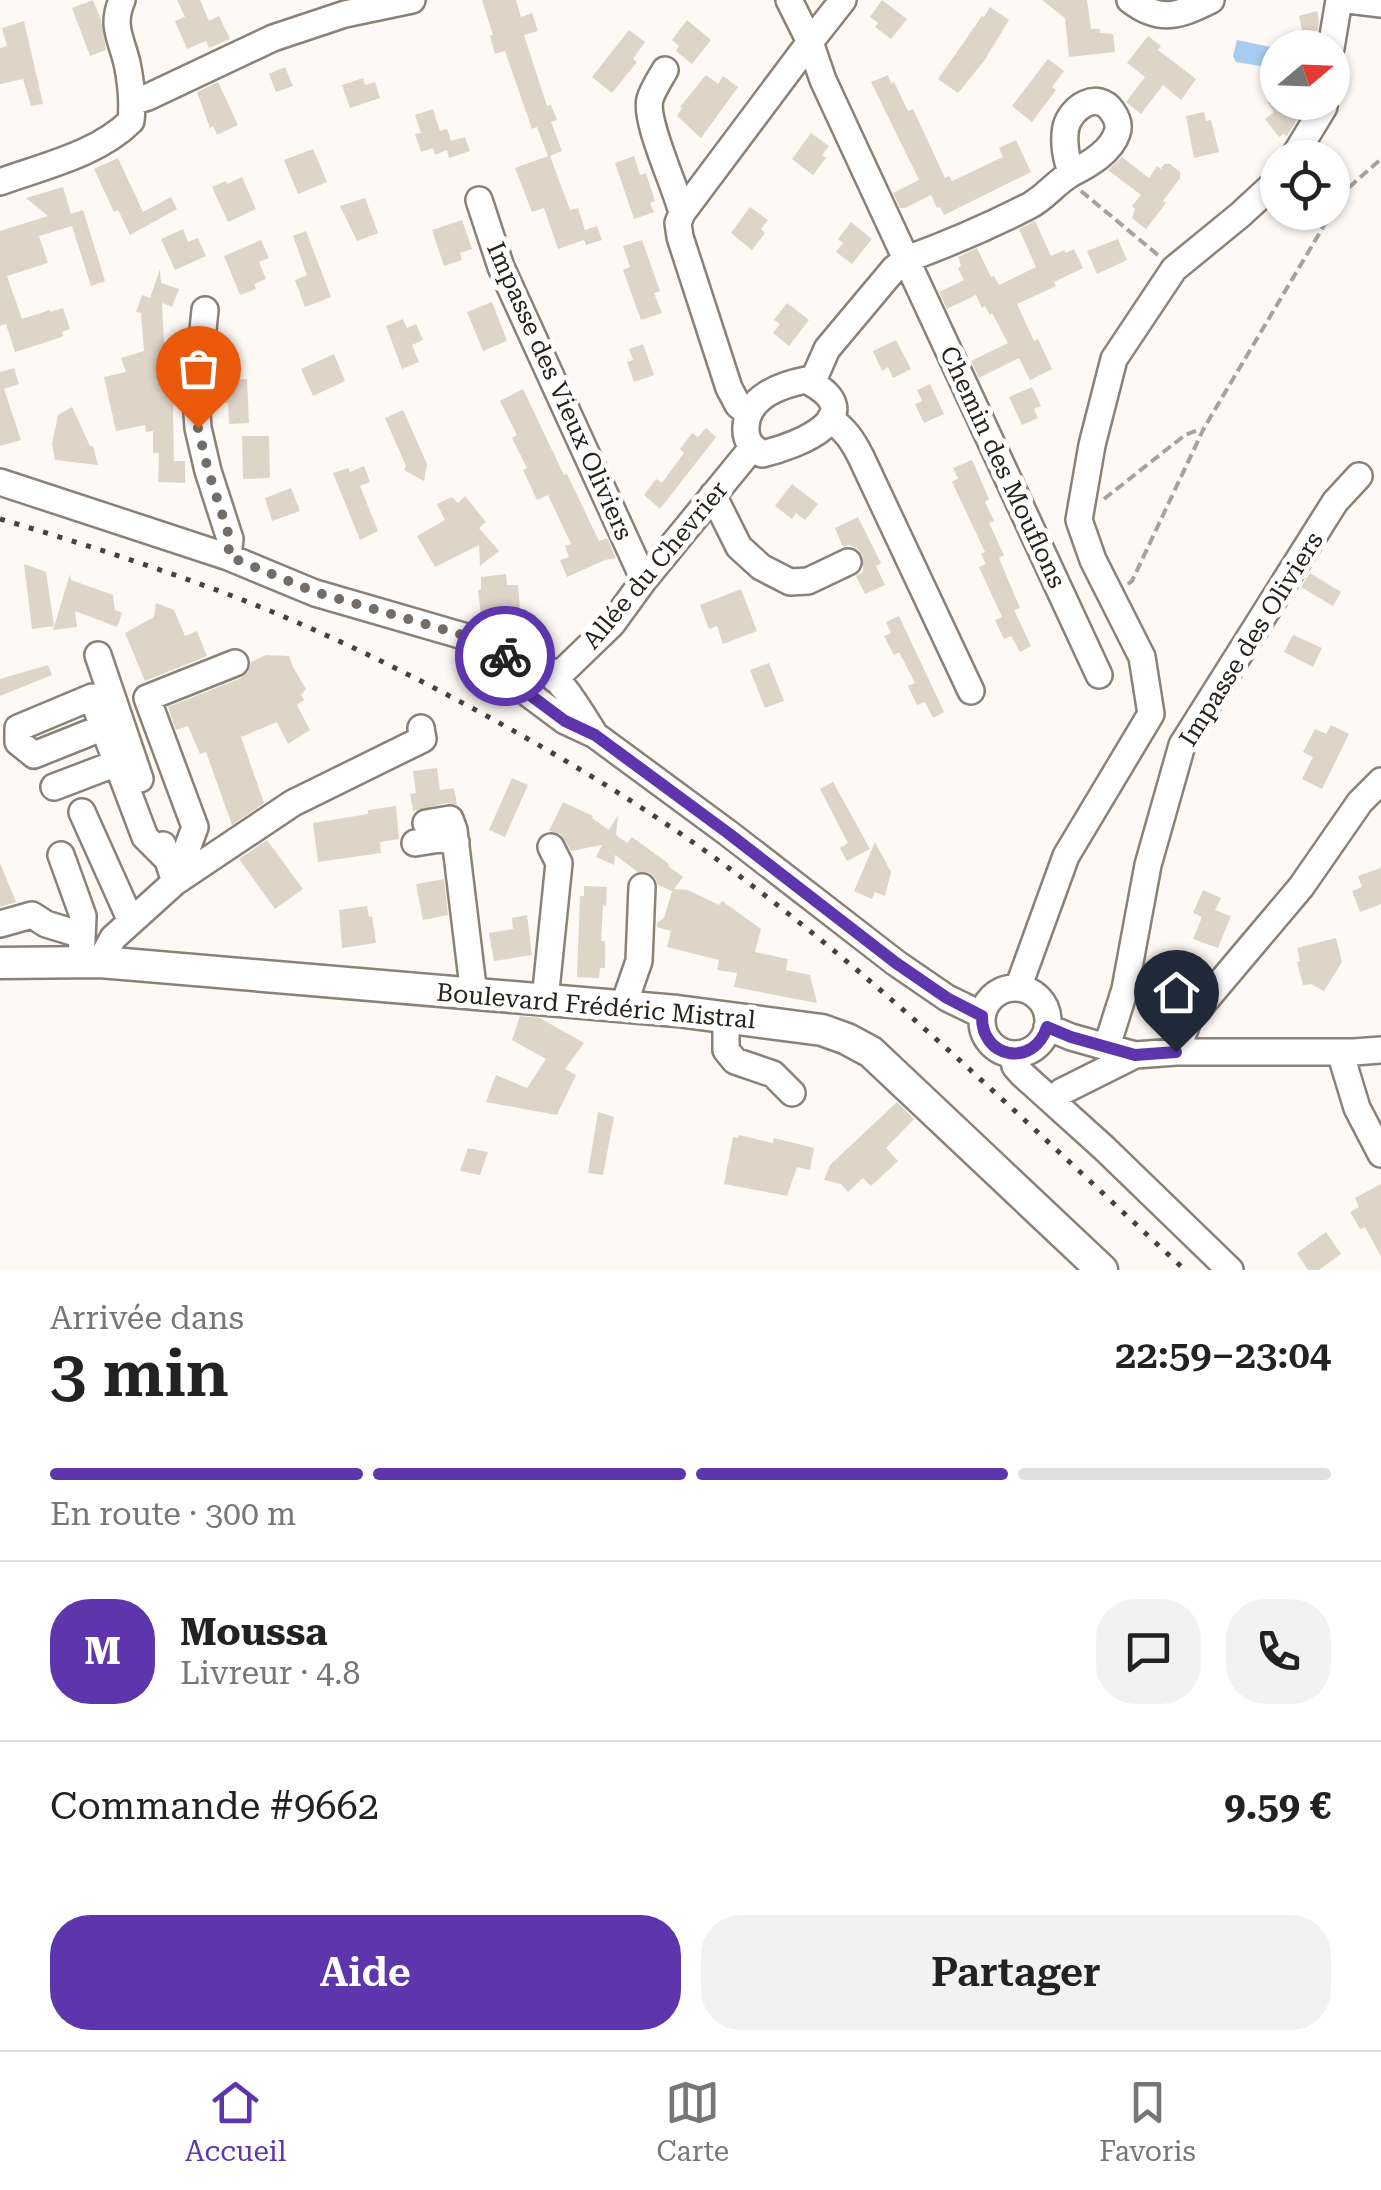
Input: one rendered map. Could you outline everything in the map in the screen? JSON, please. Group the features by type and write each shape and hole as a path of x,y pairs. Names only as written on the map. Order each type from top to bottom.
{"main road":[{"name":"Boulevard Frédéric Mistral","path":"0,964 88,953 822,1030 871,1052 1102,1270"}],"street":[{"path":"132,102 273,38 346,14 412,0"},
{"name":"Chemin des Mouflons","path":"789,0 1099,675"},
{"path":"749,414 738,405 717,354 678,223 844,0"},
{"path":"1130,0 1151,13 1166,16 1211,0"},
{"path":"1335,30 1339,0"},
{"path":"1348,0 1381,4"},
{"path":"0,182 116,136 131,121 127,64 116,26 115,4"},
{"path":"665,70 650,100 649,114 682,214"},
{"path":"812,383 827,350 894,269 907,259 1032,204 1069,175"},
{"path":"1018,988 1066,856 1150,714 1142,657 1093,560 1079,520 1092,445 1114,359 1174,269 1260,197"},
{"name":"Impasse des Vieux Oliviers","path":"479,200 501,267 644,580"},
{"path":"205,310 196,399 198,428 230,539 228,556"},
{"path":"790,383 812,383 823,388 829,397 832,410 828,425 817,434 777,450 762,454 752,448 746,435 746,420 754,404 790,383"},
{"path":"830,419 851,438 861,457 972,691"},
{"name":"Allée du Chevrier","path":"555,679 612,624 752,448"},
{"name":"Impasse des Oliviers","path":"1108,1046 1125,989 1148,864 1182,745 1335,502 1359,476"},
{"path":"0,482 228,556 315,592 529,655 542,662 595,735"},
{"path":"713,495 739,548 762,568 790,582 808,581 848,562"},
{"path":"494,644 512,663 522,689 565,721 595,735 896,963 947,998 982,1016"},
{"path":"98,655 172,871"},
{"path":"88,953 132,921 172,871 195,827 147,698 235,663"},
{"path":"104,728 144,837 172,871"},
{"path":"172,871 293,803 423,739 421,728"},
{"path":"54,788 117,763"},
{"path":"1176,1052 1188,1021 1300,887 1360,802 1381,780"},
{"path":"82,812 132,921"},
{"path":"421,834 450,818 474,995"},
{"path":"545,1000 559,863 551,847"},
{"path":"61,855 84,916 88,953"},
{"path":"623,1007 639,961 642,887"},
{"path":"0,924 32,915 88,953"},
{"path":"1018,988 1041,1001 1046,1009 1047,1027 1031,1050 1012,1054 989,1041 982,1016 995,995 1018,988"},
{"path":"726,1017 726,1050 735,1061 773,1074 792,1093"},
{"path":"1047,1027 1135,1055"},
{"path":"1052,1101 1061,1092 1135,1055 1381,1050"},
{"path":"1340,1052 1357,1108 1381,1154"},
{"path":"1012,1054 1022,1074 1230,1270"}],"path":[{"path":"1350,186 1381,159"},
{"path":"1069,175 1174,269"},
{"path":"1112,598 1132,580 1204,428 1321,230"},
{"path":"1082,506 1095,506 1185,435 1204,428"}],"water":[{"path":"1237,40 1260,45 1260,66 1236,62 1233,56"}],"building":[{"path":"93,0 106,50 90,56 72,8"},
{"path":"177,0 200,0 209,21 219,16 230,39 209,48 206,41 187,49 175,21 185,17"},
{"path":"482,0 516,0 521,17 532,13 538,31 524,35 547,106 551,105 557,120 551,122 562,151 550,156 570,210 578,208 585,230 597,226 602,240 586,245 584,240 558,249 544,208 532,212 515,168 548,156 537,127 532,129 505,51 495,54"},
{"path":"882,0 907,19 891,39 875,27 878,23 870,17"},
{"path":"1042,0 1087,0 1091,29 1113,34 1115,52 1069,57 1065,18"},
{"path":"990,7 1009,20 958,93 938,79"},
{"path":"1317,11 1318,30 1302,30 1299,16"},
{"path":"687,20 711,40 692,64 676,51 679,46 672,40"},
{"path":"24,21 43,104 31,106 23,79 0,84 0,48 7,46 2,28"},
{"path":"629,30 645,42 633,59 637,62 612,93 592,77"},
{"path":"1148,36 1161,46 1158,50 1196,79 1181,100 1163,85 1141,114 1126,102 1145,77 1127,63"},
{"path":"1048,59 1064,71 1052,87 1056,90 1032,122 1012,106"},
{"path":"285,67 293,86 276,92 269,74"},
{"path":"706,75 718,84 723,76 738,87 701,138 677,116"},
{"path":"888,75 908,111 913,109 945,178 949,176 952,181 1003,157 999,148 1016,140 1031,172 944,215 931,195 900,208 893,193 919,180 871,82"},
{"path":"363,78 365,85 375,82 380,98 350,108 342,85"},
{"path":"218,82 238,125 217,135 213,126 210,128 197,92"},
{"path":"433,109 440,131 447,129 451,141 465,137 470,151 449,158 447,150 435,155 433,148 421,152 415,134 421,133 415,115"},
{"path":"1204,112 1206,121 1211,120 1219,152 1194,158 1186,116"},
{"path":"1266,120 1297,120 1287,136 1279,137"},
{"path":"811,133 829,146 822,155 826,158 813,175 792,159"},
{"path":"313,149 327,182 298,194 284,160"},
{"path":"634,156 640,175 646,173 655,201 650,203 654,212 634,219 615,163"},
{"path":"1122,157 1149,178 1157,166 1161,169 1164,164 1180,172 1180,178 1163,201 1166,203 1146,229 1132,218 1132,206 1141,195 1108,170"},
{"path":"118,158 143,212 171,197 177,209 130,235 118,210 114,212 94,169"},
{"path":"242,177 256,209 228,222 212,187"},
{"path":"63,187 71,214 83,210 105,281 91,286 72,226 39,236 48,263 7,276 22,319 63,308 70,329 59,338 15,352 6,324 0,326 0,231 48,216 26,198"},
{"path":"365,198 378,233 357,241 340,206"},
{"path":"750,207 768,220 761,229 765,233 752,250 731,233"},
{"path":"462,220 472,249 460,253 462,260 444,266 432,230"},
{"path":"1035,221 1051,256 1074,249 1083,268 1017,304 1052,369 1030,380 1019,358 979,378 971,361 1008,343 992,313 985,306 982,308 976,295 947,309 939,292 964,280 958,257 977,248 999,285 1036,267 1019,229"},
{"path":"851,222 872,239 852,264 836,252 843,243 838,239"},
{"path":"183,229 188,242 198,238 206,256 175,270 161,239"},
{"path":"306,231 331,297 305,307 295,280 307,275 293,236"},
{"path":"1118,239 1127,260 1097,274 1087,251"},
{"path":"261,240 269,258 259,262 266,279 254,284 256,289 240,295 224,256"},
{"path":"642,240 660,291 654,293 662,313 641,320 623,270 630,267 623,246"},
{"path":"160,269 161,283 179,289 172,307 162,303 164,342 176,342 174,461 185,461 185,483 158,482 159,453 153,453 153,431 146,432 145,425 116,431 104,377 126,372 121,358 144,351 141,313 136,312 142,295 150,298"},
{"path":"492,302 507,341 483,351 467,312"},
{"path":"787,303 809,320 789,346 773,333 780,324 774,320"},
{"path":"403,319 407,328 416,324 423,340 412,345 419,362 402,369 386,326"},
{"path":"896,340 911,369 893,378 888,367 882,371 873,351"},
{"path":"643,344 654,375 634,382 627,362 633,360 629,349"},
{"path":"334,354 345,381 313,396 301,369"},
{"path":"14,368 19,384 4,389 21,440 0,446 0,372"},
{"path":"247,379 249,423 229,424 223,380"},
{"path":"930,384 944,414 924,423 915,404 922,401 917,390"},
{"path":"1032,387 1041,406 1034,409 1038,418 1022,425 1009,397"},
{"path":"523,389 599,541 607,538 616,558 567,577 560,560 569,557 565,546 571,544 548,495 537,500 512,438 517,435 500,401"},
{"path":"72,407 93,446 98,465 55,460 52,444 58,415"},
{"path":"403,410 427,464 424,481 404,470 406,466 385,418"},
{"path":"706,428 716,437 660,509 644,495 656,479 662,483 684,453 680,449 692,433 698,437"},
{"path":"242,436 269,436 270,478 243,479"},
{"path":"972,460 989,499 985,502 994,521 989,523 1004,555 999,558 1020,608 1014,610 1031,646 1020,652 1011,636 1004,639 995,620 1002,617 979,567 986,564 981,554 985,552 952,482 958,478 953,468"},
{"path":"364,466 370,482 360,486 378,531 360,540 333,473"},
{"path":"792,484 818,504 805,520 796,513 792,519 775,506"},
{"path":"291,488 300,511 272,521 265,498"},
{"path":"465,496 486,522 479,528 499,551 480,566 479,545 435,567 417,536 445,520 437,504 452,497 458,503"},
{"path":"858,517 881,563 876,566 885,585 865,594 856,576 863,572 863,556 850,545 843,547 835,528"},
{"path":"24,564 46,572 54,626 32,629"},
{"path":"1310,573 1341,592 1333,606 1301,587"},
{"path":"70,574 71,580 113,595 115,610 122,613 117,627 75,611 77,627 53,630"},
{"path":"506,574 507,585 518,585 520,610 481,614 481,577"},
{"path":"741,589 757,631 723,644 717,626 709,629 700,605"},
{"path":"156,603 174,610 185,636 197,631 207,656 145,681 125,633 154,617"},
{"path":"899,616 944,712 933,718 925,702 917,705 908,686 915,683 899,652 894,655 884,636 891,633 886,622"},
{"path":"1293,635 1322,648 1313,667 1284,652"},
{"path":"266,655 289,656 306,689 301,695 304,700 297,705 310,730 288,744 277,722 241,737 264,803 232,825 206,752 200,754 188,726 176,730 168,707 241,678 251,662"},
{"path":"486,659 497,671 487,689 473,682"},
{"path":"769,663 784,701 765,708 750,670"},
{"path":"48,665 52,675 0,696 0,679"},
{"path":"1331,725 1349,734 1322,789 1302,779 1313,757 1303,752 1315,729 1326,734"},
{"path":"437,768 440,790 454,788 457,805 447,803 413,811 413,771"},
{"path":"512,778 528,785 505,837 489,830"},
{"path":"833,782 870,849 847,861 840,848 848,843 820,789"},
{"path":"563,802 593,816 609,830 618,815 616,835 627,843 632,837 683,877 674,889 688,890 719,905 722,901 761,929 755,952 788,959 786,970 810,975 817,1003 734,987 737,973 717,970 719,960 667,947 671,931 657,927 657,923 664,918 672,891 658,885 650,873 638,872 615,855 614,865 596,857 602,845 571,851 561,834 549,831"},
{"path":"396,806 399,839 380,842 381,853 318,862 313,823"},
{"path":"267,840 303,889 275,909 239,859"},
{"path":"875,842 891,872 885,896 875,892 872,899 854,891"},
{"path":"0,863 16,902 0,907"},
{"path":"1381,868 1381,904 1360,912 1352,891 1362,887 1358,876"},
{"path":"444,879 448,915 423,920 416,884"},
{"path":"584,886 607,887 601,941 605,941 605,968 600,968 599,978 577,977 580,896 584,896"},
{"path":"1203,890 1221,898 1215,910 1231,916 1218,948 1193,939 1202,917 1193,913"},
{"path":"367,906 376,943 342,948 339,910"},
{"path":"527,915 532,955 494,961 489,933 513,929 512,918"},
{"path":"1336,938 1342,962 1324,991 1311,984 1303,985 1297,948"},
{"path":"520,1016 540,1018 584,1043 565,1069 576,1075 557,1115 486,1102 496,1075 527,1088 546,1059 512,1040"},
{"path":"897,1102 914,1119 886,1148 898,1161 871,1186 863,1178 848,1192 841,1184 824,1180 830,1165"},
{"path":"598,1112 614,1117 603,1175 588,1173"},
{"path":"733,1137 773,1143 774,1138 814,1148 810,1170 797,1167 787,1196 724,1184"},
{"path":"468,1148 488,1152 480,1175 460,1171"},
{"path":"1381,1184 1381,1256 1365,1227 1360,1229 1350,1212 1359,1207 1355,1198"},
{"path":"1326,1232 1341,1254 1319,1270 1308,1270 1297,1253"}],"railway":[{"path":"0,519 167,572 303,625 459,701 632,802 726,866 846,961 1185,1270"}],"way so far":[{"path":"198,428 230,539 228,556 315,592 494,644 505,656"}],"route":[{"path":"505,656 512,663 522,689 565,721 595,735 896,963 947,998 982,1016 985,1033 996,1048 1012,1054 1031,1050 1047,1027 1135,1055 1176,1052"}]}
